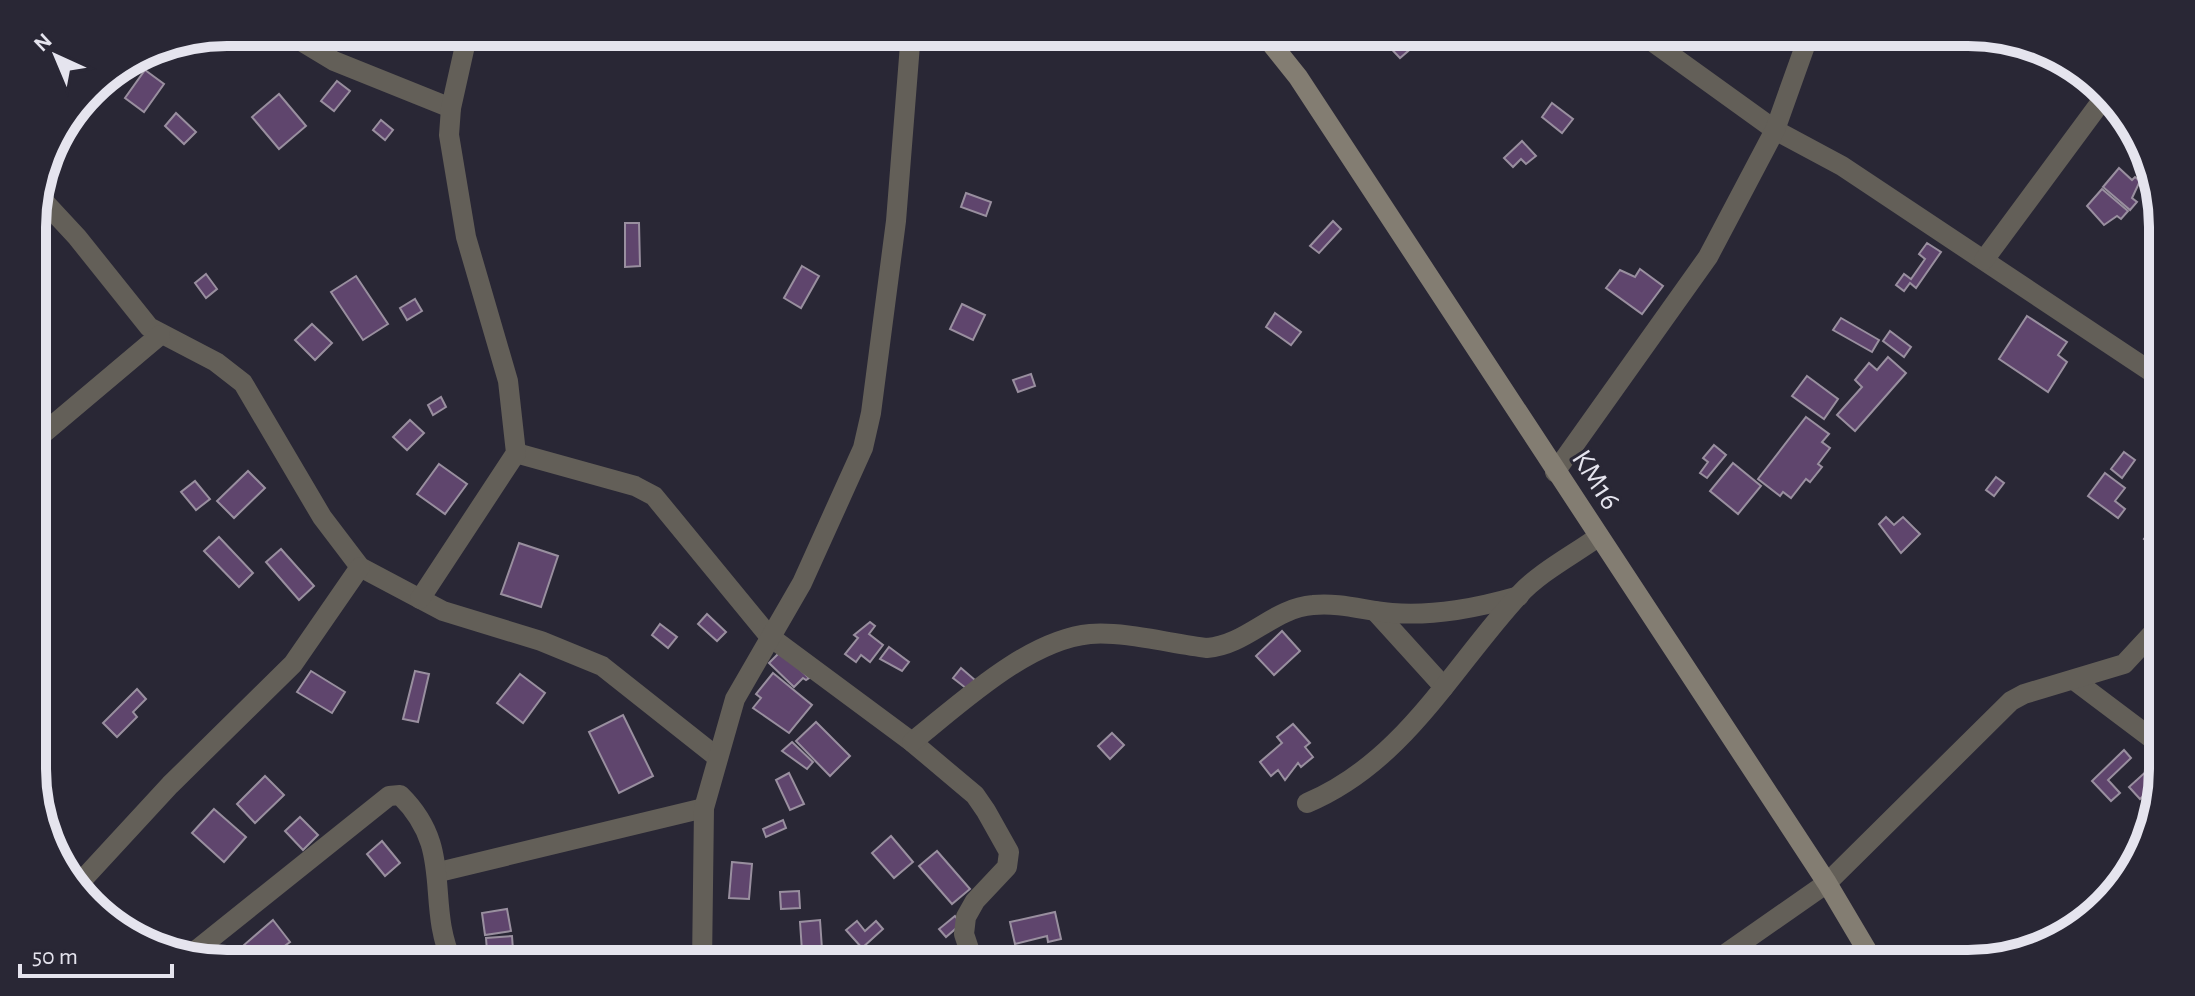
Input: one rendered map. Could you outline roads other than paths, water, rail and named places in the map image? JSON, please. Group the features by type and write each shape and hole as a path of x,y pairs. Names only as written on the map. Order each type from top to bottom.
{"street":[{"path":"309,46 334,61 451,108"},
{"path":"420,599 516,453 508,381 466,237 449,135 451,108 465,46"},
{"path":"702,950 704,808 735,699 802,583 863,448 871,413 896,221 910,46"},
{"name":"KM16","path":"1273,46 1298,77 1827,883 1867,950"},
{"path":"1658,46 1775,130 1842,166 2149,370"},
{"path":"1555,472 1708,257 1775,130 1805,46"},
{"path":"1984,260 2100,103"},
{"path":"48,205 77,237 142,320 160,335 216,362 243,383 322,517 360,567 443,611 541,641 602,666 717,757"},
{"path":"46,431 160,335"},
{"path":"516,453 635,486 654,496 769,636 912,742 975,795 1009,852 1007,867 975,901 966,917 964,934 969,950"},
{"path":"1307,803 1337,790 1378,760 1411,729 1519,596 1598,537"},
{"path":"83,879 170,785 293,664 360,567"},
{"path":"912,742 1000,674 1052,643 1072,637 1093,634 1215,648 1235,643 1294,609 1313,605 1420,614 1472,609 1519,596"},
{"path":"1375,611 1444,687"},
{"path":"1731,950 1827,883 2011,701 2024,694 2124,664 2149,637"},
{"path":"2074,680 2149,736"},
{"path":"199,948 389,796 400,795 435,848 439,872 440,929 448,950"},
{"path":"439,872 704,808"}]}
